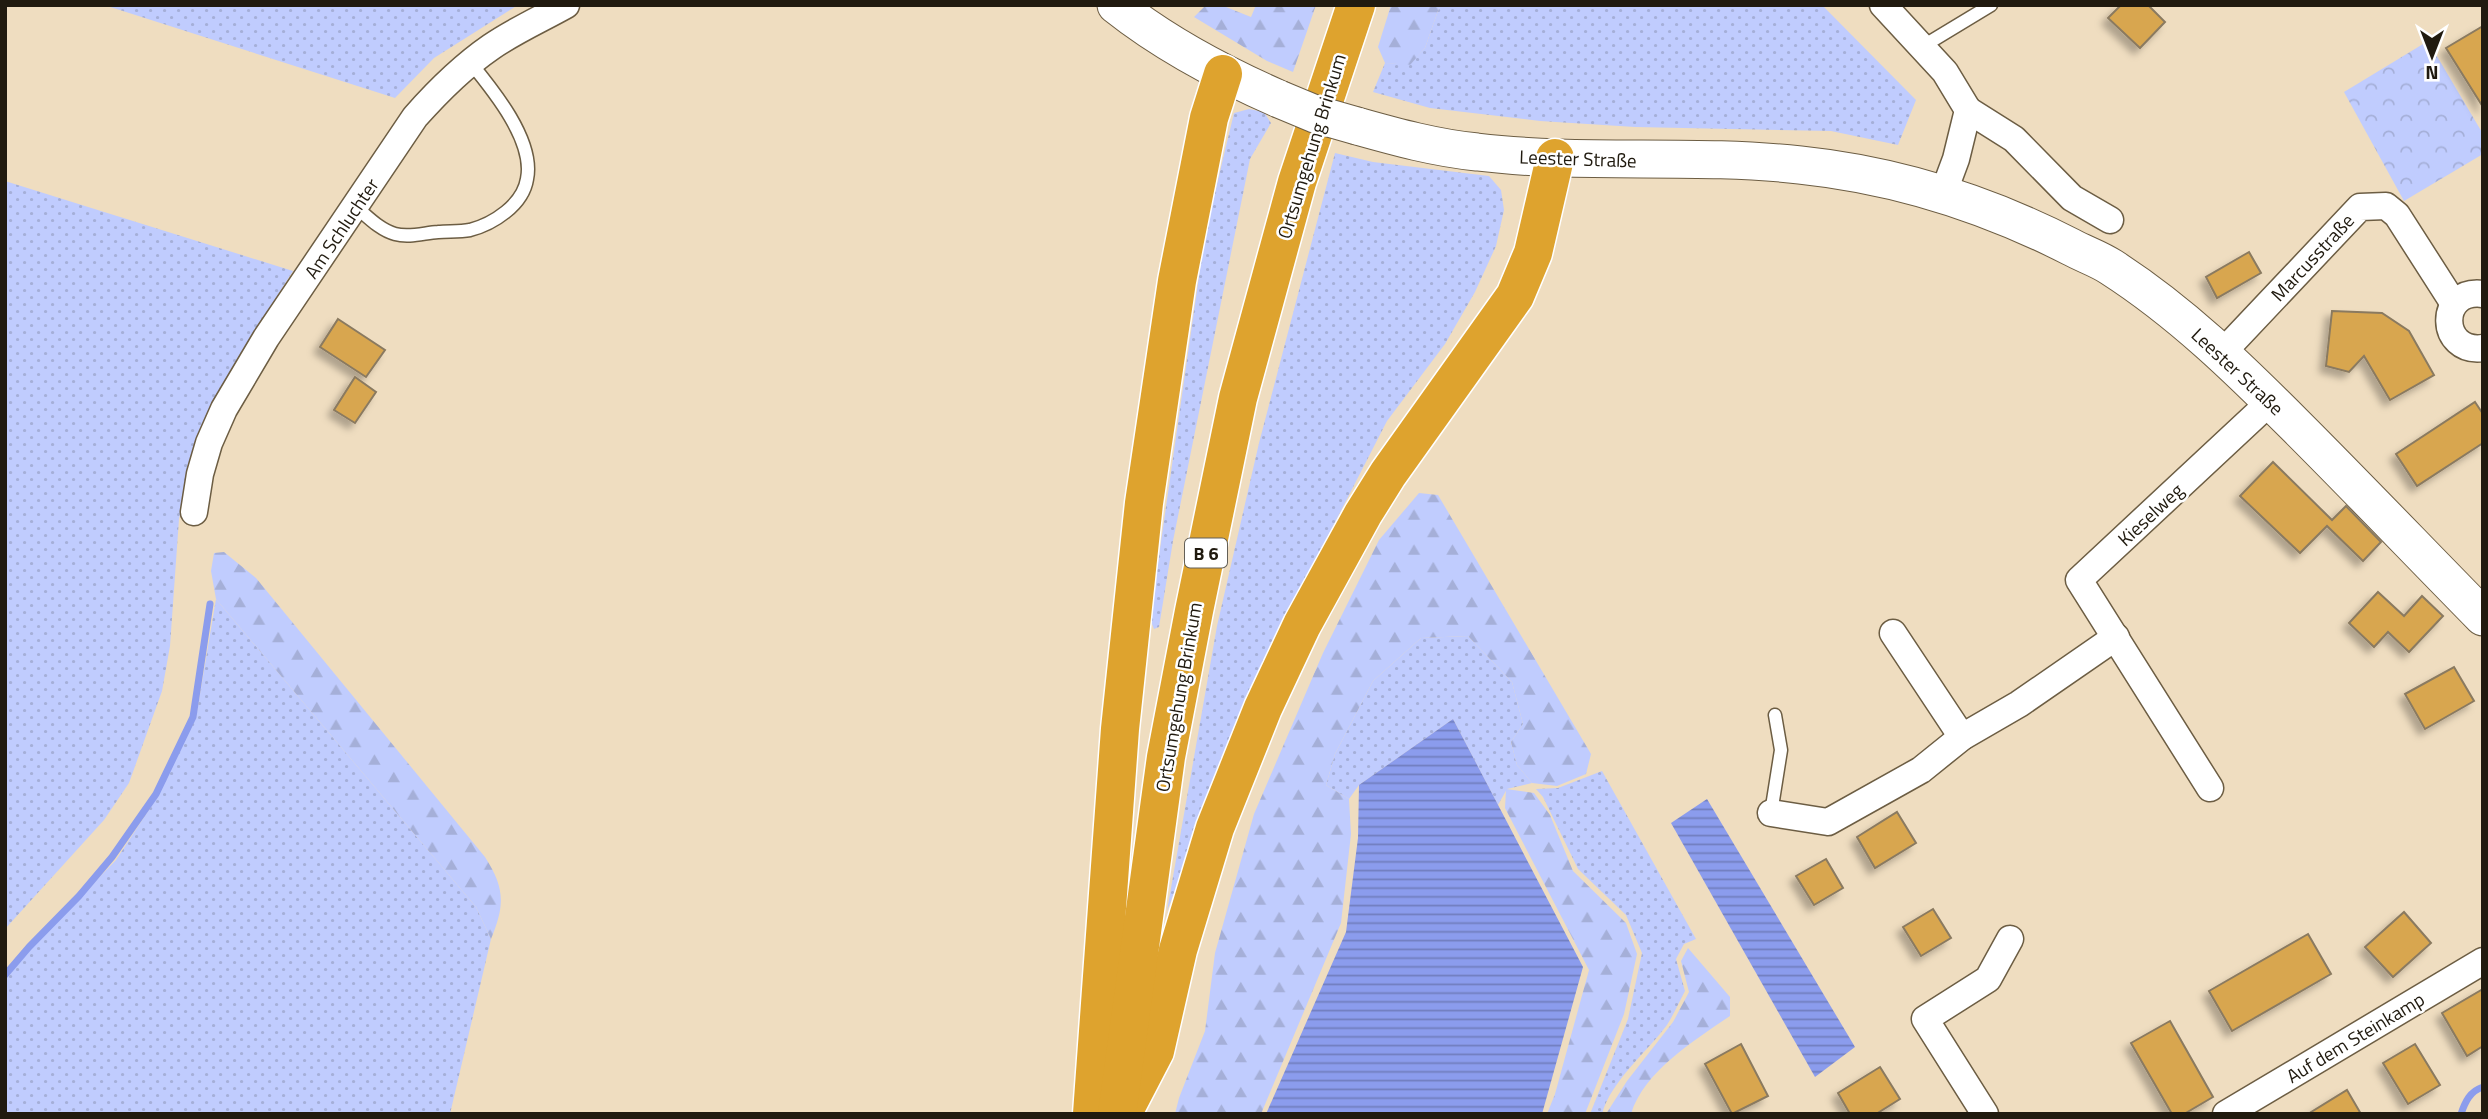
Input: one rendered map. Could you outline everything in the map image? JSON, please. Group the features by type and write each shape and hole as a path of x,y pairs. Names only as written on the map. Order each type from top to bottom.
{"highway":[{"name":"Ortsumgehung Brinkum","path":"1117,1114 1167,757 1238,398 1297,182 1356,5"},
{"path":"1092,1114 1119,743 1144,503 1177,281 1209,118 1223,74"},
{"path":"1123,1114 1155,1051 1178,950 1212,839 1263,708 1302,625 1363,514 1404,451 1515,296 1533,253 1555,158"}],"street":[{"name":"Am Schluchter","path":"194,512 200,474 209,443 224,409 266,338 415,117 443,86 470,62 566,5"},
{"name":"Leester Straße","path":"1116,5 1172,44 1223,74 1279,99 1315,114 1449,149 1555,158 1797,164 1900,180 2016,220 2109,265 2194,328 2222,352 2483,617"},
{"path":"1883,5 1945,72 1968,110 2014,139 2073,198 2110,220"},
{"path":"1943,194 1956,159 1968,110"},
{"name":"Marcusstraße","path":"2222,352 2360,207 2386,206 2397,215 2454,304"},
{"path":"2483,294 2471,293 2454,304 2449,324 2459,343 2468,348 2483,348"},
{"name":"Kieselweg","path":"2210,788 2079,580 2271,401"},
{"path":"1893,633 1962,737"},
{"path":"1771,813 1828,822 1921,770 1962,737 2019,704 2116,637"},
{"path":"1985,1114 1926,1019 1987,979 2010,940"},
{"name":"Auf dem Steinkamp","path":"2226,1114 2483,961"}],"lane":[{"path":"1920,48 1991,5"},
{"path":"356,207 383,229 410,236 470,230 501,215 515,204 527,181 528,165 522,143 498,96 470,62"},
{"path":"1771,813 1781,750 1775,715"}],"green space":[{"path":"104,5 518,5 434,58 395,98"},
{"path":"1206,5 1221,5 1251,17 1256,5 1316,5 1293,72 1267,61 1194,17"},
{"path":"1391,5 1440,5 1425,48 1410,65 1385,63 1378,47"},
{"path":"1440,5 1822,5 1916,100 1898,145 1831,131 1635,127 1540,121 1430,108 1373,92 1385,63 1410,64 1425,48"},
{"path":"2428,41 2483,134 2483,154 2404,201 2344,92"},
{"path":"1249,109 1264,112 1271,123 1250,159 1173,541 1159,627 1154,629 1150,619 1205,234 1234,113"},
{"path":"1335,153 1373,162 1489,176 1501,190 1504,210 1496,246 1475,292 1445,344 1387,421 1269,651 1167,911 1217,626 1259,443"},
{"path":"5,181 293,271 237,359 193,452 179,519 170,646 162,691 129,783 104,820 5,929"},
{"path":"1419,493 1438,495 1591,754 1586,774 1557,786 1532,783 1517,765 1511,742 1523,724 1512,682 1468,636 1421,638 1373,681 1335,754 1326,785 1349,799 1351,834 1341,923 1261,1114 1175,1114 1205,1031 1215,953 1254,814 1323,653 1379,540"},
{"path":"224,552 256,578 485,857 496,878 501,897 499,916 491,939 476,907 216,599 211,571 214,553"},
{"path":"216,599 476,907 491,939 450,1114 5,1114 5,980 31,948 116,860 158,796 196,718"},
{"path":"1468,636 1512,682 1523,724 1511,742 1517,765 1532,783 1507,789 1498,805 1453,719 1359,785 1349,799 1326,785 1335,754 1373,681 1421,638"},
{"path":"1602,771 1696,939 1684,944 1676,959 1685,991 1670,1021 1621,1078 1602,1114 1590,1114 1628,1019 1642,953 1626,915 1578,869 1543,797 1536,789 1558,788"},
{"path":"1506,789 1534,793 1550,815 1573,871 1626,923 1637,954 1624,1014 1585,1114 1547,1114 1589,970 1505,808"},
{"path":"1688,948 1730,997 1730,1016 1687,1046 1659,1070 1638,1098 1631,1114 1606,1114 1627,1081 1673,1022 1689,992 1681,961"}],"water":[{"path":"1453,719 1583,967 1542,1114 1266,1114 1346,932 1358,838 1359,785"},
{"path":"1707,799 1855,1047 1815,1077 1671,823"}],"building":[{"path":"2121,5 2148,5 2165,22 2140,48 2108,18"},
{"path":"2483,26 2483,107 2446,48"},
{"path":"2249,252 2261,273 2217,298 2206,277"},
{"path":"2332,311 2382,313 2409,331 2434,375 2390,400 2364,356 2349,372 2326,366"},
{"path":"338,319 385,350 366,377 320,347"},
{"path":"355,377 376,392 355,423 334,410"},
{"path":"2475,402 2483,414 2483,443 2417,486 2396,454"},
{"path":"2273,462 2332,520 2346,506 2381,542 2363,561 2327,526 2300,553 2240,496"},
{"path":"2378,592 2404,616 2422,596 2443,616 2409,652 2388,632 2374,647 2349,623"},
{"path":"2454,667 2474,701 2425,729 2405,694"},
{"path":"1897,812 1916,843 1875,868 1857,837"},
{"path":"1826,859 1843,888 1814,905 1796,876"},
{"path":"1933,909 1951,938 1921,956 1903,927"},
{"path":"2404,912 2431,943 2393,977 2365,947"},
{"path":"2308,934 2331,974 2232,1031 2209,991"},
{"path":"2483,989 2483,1046 2467,1056 2442,1013"},
{"path":"2170,1021 2213,1097 2184,1114 2172,1114 2131,1043"},
{"path":"1741,1044 1768,1096 1732,1114 1705,1064"},
{"path":"2415,1044 2440,1085 2408,1104 2383,1063"},
{"path":"1880,1067 1900,1099 1876,1114 1850,1114 1838,1093"},
{"path":"2347,1090 2361,1114 2308,1114"}],"waterway":[{"path":"5,975 112,857 156,794 193,717 210,604"},
{"path":"2461,1114 2469,1098 2483,1087"}]}
